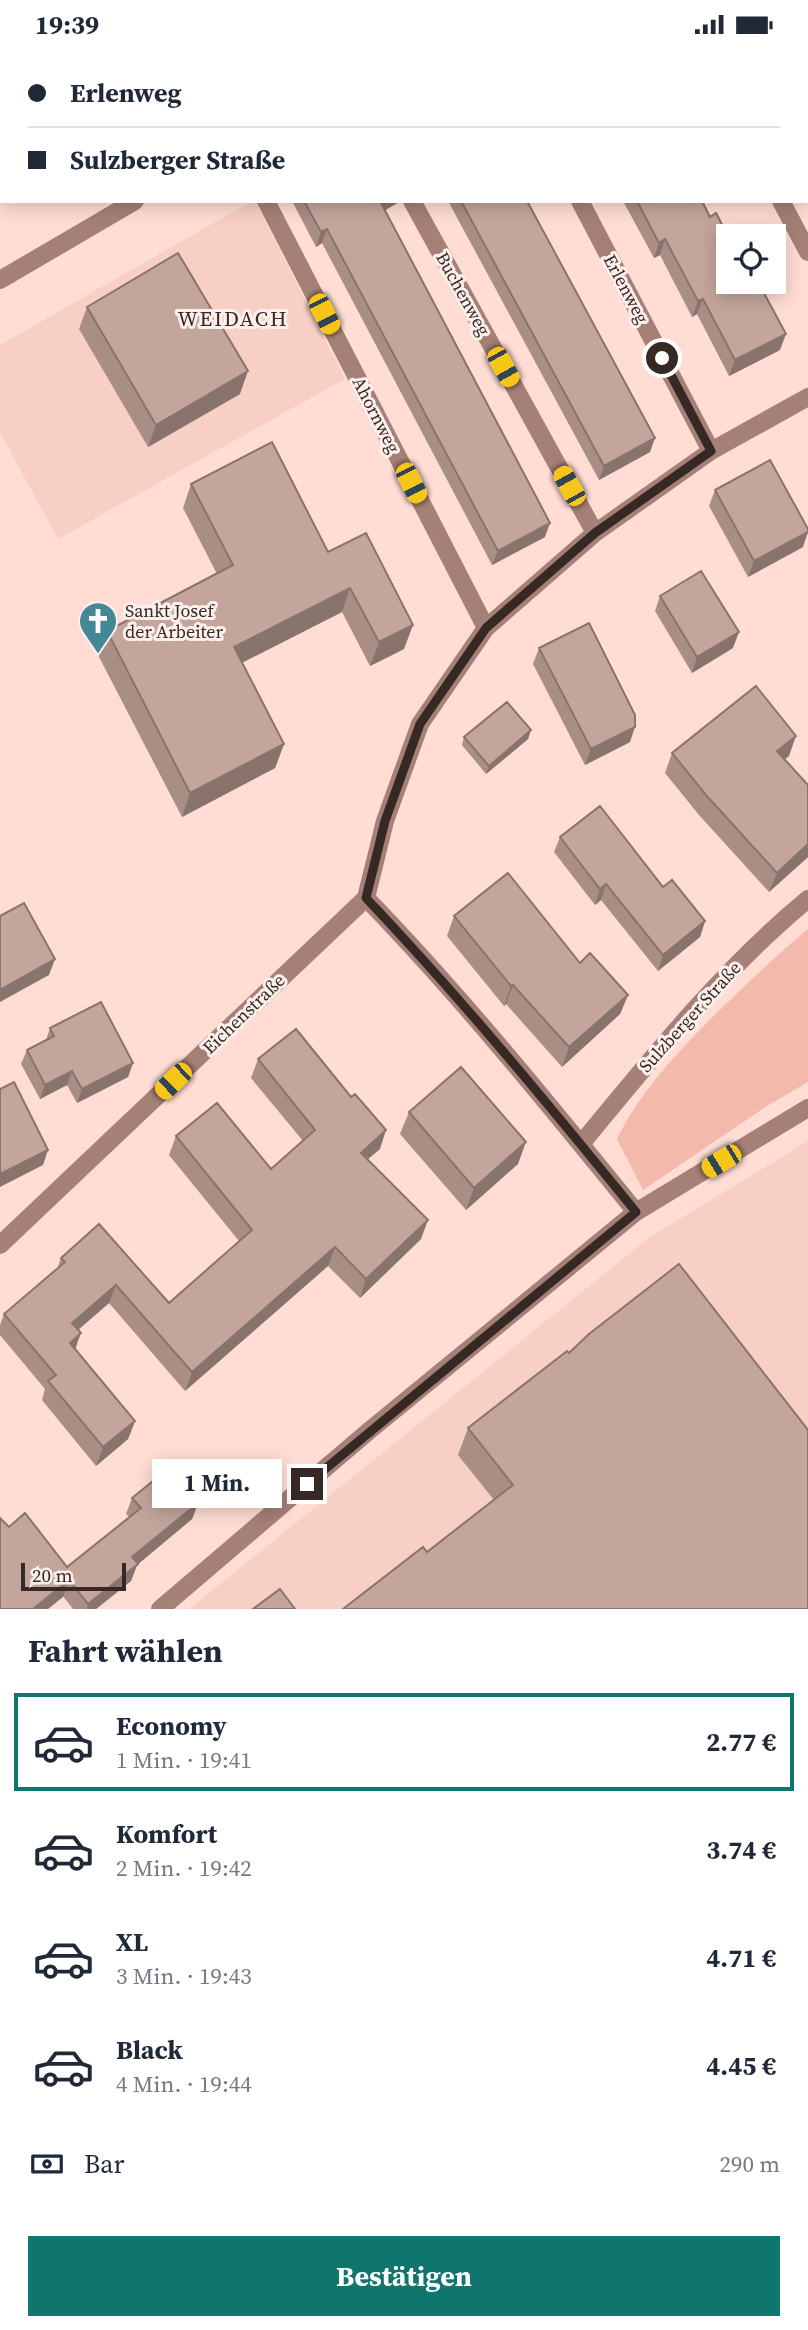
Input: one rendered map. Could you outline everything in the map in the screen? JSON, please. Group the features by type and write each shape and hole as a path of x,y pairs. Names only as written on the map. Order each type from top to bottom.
{"street":[{"path":"0,280 132,203"},
{"name":"Ahornweg","path":"267,203 486,628"},
{"name":"Buchenweg","path":"413,203 595,533"},
{"name":"Erlenweg","path":"581,203 711,451"},
{"path":"782,203 808,252"},
{"path":"636,1212 405,939 366,898 385,821 420,724 486,628 595,533 711,451 808,397"},
{"name":"Eichenstraße","path":"0,1245 366,898"},
{"name":"Sulzberger Straße","path":"581,1144 672,1034 769,932 808,899"},
{"path":"160,1609 370,1430 636,1212 808,1108"}],"shaded area":[{"path":"248,203 256,203 345,379 58,539 0,432 0,345"},
{"path":"808,929 808,1082 767,1106 643,1190 617,1139 639,1101 681,1049 712,1017"},
{"path":"808,1141 808,1609 189,1609 650,1237"}],"building":[{"path":"305,203 381,203 550,523 498,551 327,229 321,232"},
{"path":"462,203 528,203 655,438 604,466"},
{"path":"638,203 703,203 710,217 716,213 722,224 716,224 716,294 764,294 786,334 735,360 703,299 698,301 665,239 659,243"},
{"path":"178,253 248,371 156,425 87,307"},
{"path":"272,442 328,552 366,533 413,625 379,642 350,588 234,647 284,744 190,793 107,631 233,565 191,484"},
{"path":"770,460 808,532 754,561 715,490"},
{"path":"701,571 739,632 697,657 660,596"},
{"path":"589,623 635,715 635,727 591,749 539,648"},
{"path":"756,686 796,736 777,751 808,785 808,844 777,873 672,753"},
{"path":"507,702 531,730 489,766 464,737"},
{"path":"600,806 663,887 672,880 705,921 663,955 606,884 600,889 560,837"},
{"path":"508,873 580,963 590,953 628,995 569,1047 513,985 511,986 454,916"},
{"path":"24,903 55,959 0,990 0,916"},
{"path":"101,1002 133,1063 82,1089 72,1071 45,1085 27,1050 54,1036 50,1028"},
{"path":"296,1029 351,1097 355,1094 386,1130 361,1153 428,1220 366,1279 335,1247 192,1372 116,1285 72,1323 81,1333 70,1343 135,1421 103,1447 48,1381 56,1375 4,1314 65,1262 61,1258 99,1224 169,1303 252,1230 176,1136 217,1103 271,1169 315,1130 258,1059"},
{"path":"461,1067 526,1142 474,1188 409,1112"},
{"path":"14,1082 48,1150 0,1174 0,1089"},
{"path":"679,1264 808,1430 808,1609 343,1609 423,1547 427,1552 513,1485 468,1428 567,1351 569,1353 589,1334"},
{"path":"169,1468 198,1503 132,1557 138,1564 88,1604 69,1580 33,1609 0,1609 0,1518 9,1527 25,1513 67,1567 141,1508 132,1498"},
{"path":"280,1589 295,1609 253,1609"}],"place":[{"name":"Sankt Josef der Arbeiter","path":"98,655"}],"district":[{"name":"WEIDACH","path":"233,319"}],"route":[{"path":"307,1484 636,1212 405,939 366,898 385,821 420,724 486,628 595,533 711,451 662,358"}]}
